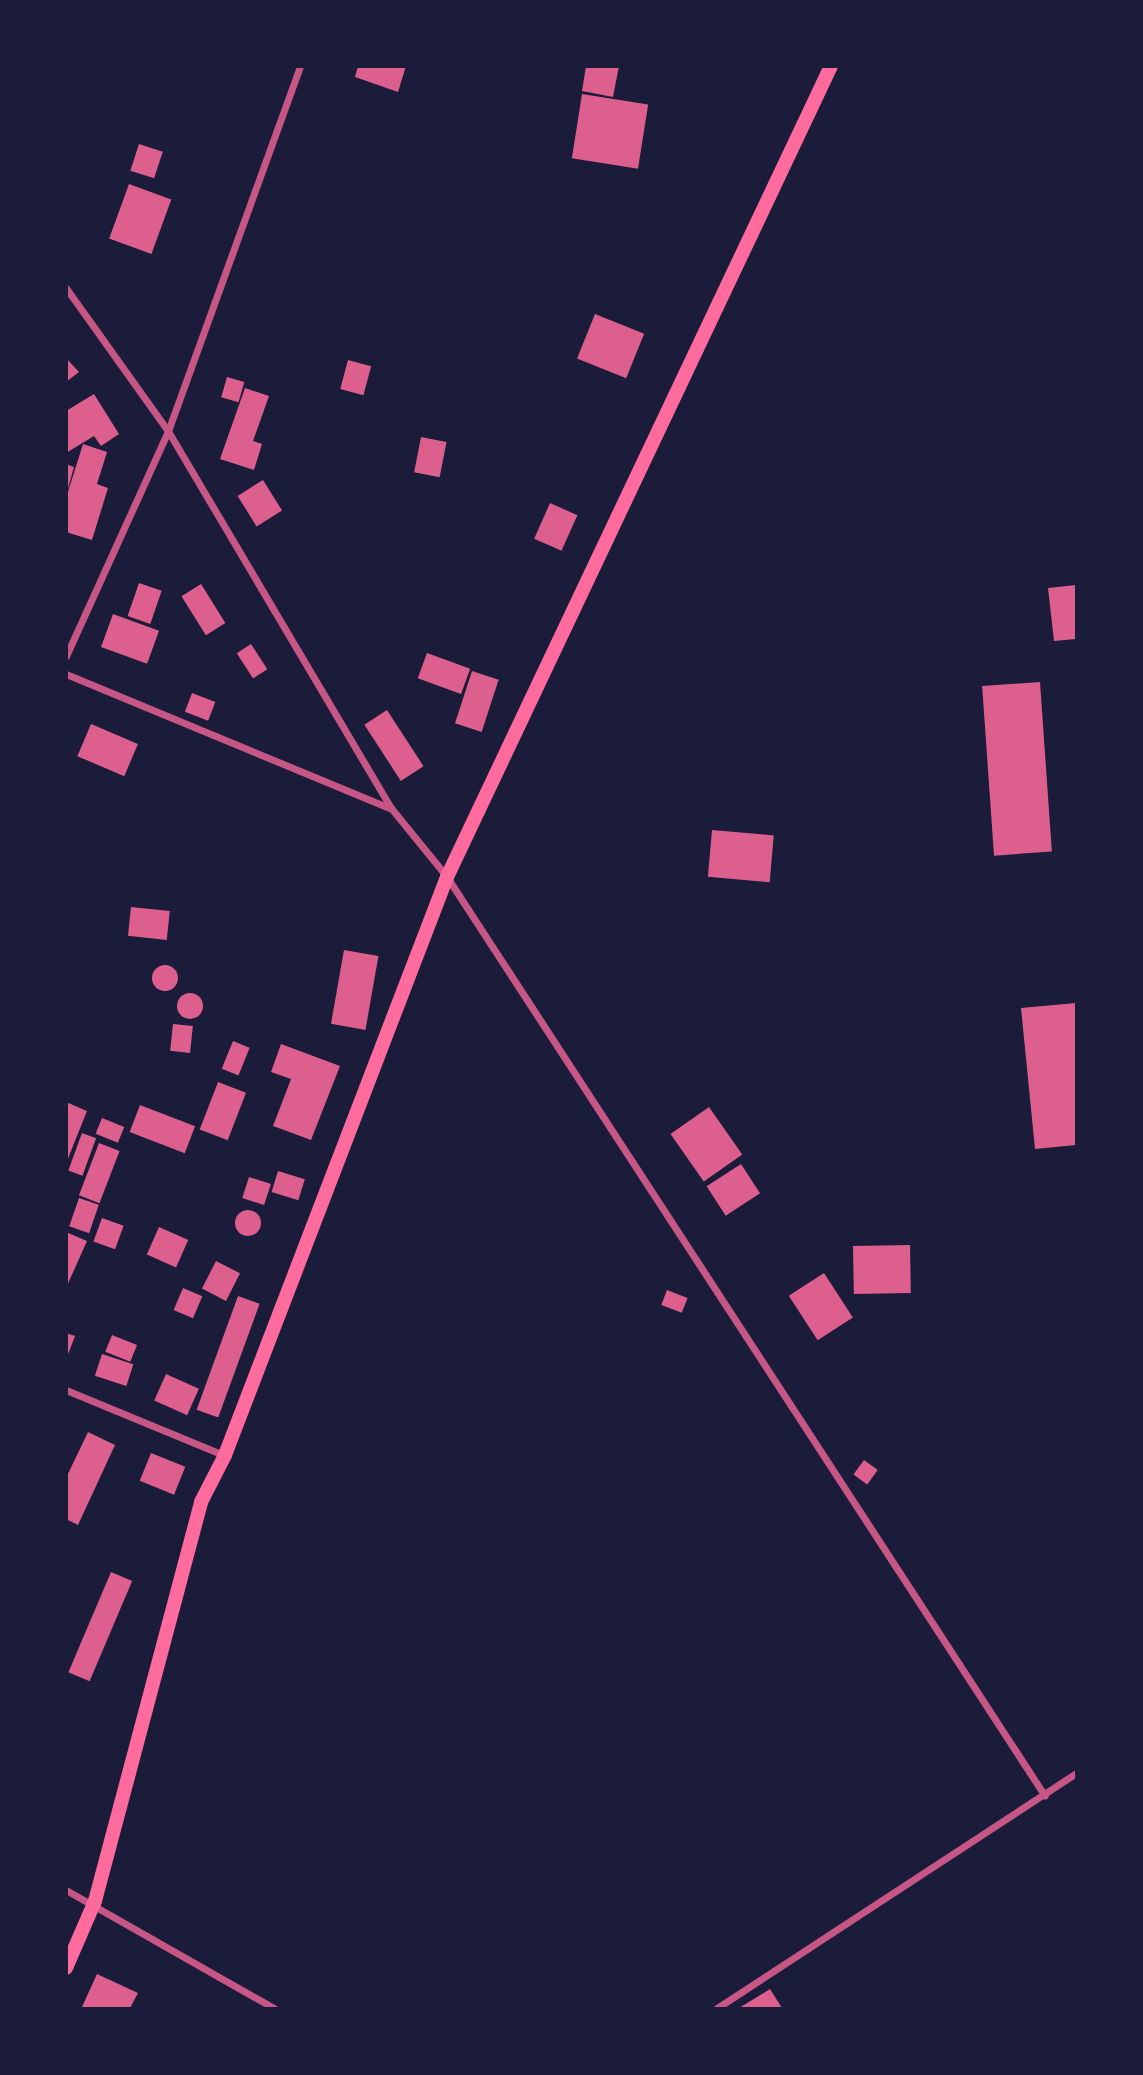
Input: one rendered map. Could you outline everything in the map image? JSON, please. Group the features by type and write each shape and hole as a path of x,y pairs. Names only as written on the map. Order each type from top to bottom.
{"main road":[{"path":"66,1968 95,1901 201,1502 225,1455 447,877 831,66"}],"street":[{"path":"66,656 168,431 300,66"},
{"path":"66,288 168,431 391,808 447,877 1045,1796"},
{"path":"66,674 391,808"},
{"path":"66,1390 225,1455"},
{"path":"717,2008 1045,1796 1076,1773"},
{"path":"66,1889 95,1901 274,2008"}],"building":[{"path":"358,66 406,66 398,92 355,77"},
{"path":"586,66 619,66 613,97 582,91"},
{"path":"582,94 648,104 638,169 572,158"},
{"path":"139,144 163,152 154,178 130,171"},
{"path":"129,184 171,199 151,254 109,239"},
{"path":"595,314 644,334 626,378 577,359"},
{"path":"66,358 79,372 66,382"},
{"path":"348,360 371,366 363,395 340,389"},
{"path":"227,377 244,382 239,402 221,397"},
{"path":"245,388 269,396 253,441 262,444 254,470 220,459"},
{"path":"94,394 119,434 101,446 94,436 66,453 66,411"},
{"path":"421,437 447,442 440,477 414,472"},
{"path":"83,444 107,452 97,484 108,488 92,540 66,532 66,498"},
{"path":"66,464 74,467 67,492 66,492"},
{"path":"263,480 282,511 257,526 238,496"},
{"path":"550,503 577,515 562,551 534,539"},
{"path":"139,583 162,591 150,624 128,616"},
{"path":"201,584 225,623 206,635 181,596"},
{"path":"1076,585 1076,639 1054,641 1048,588"},
{"path":"113,614 159,631 147,664 101,647"},
{"path":"251,644 267,669 253,678 237,653"},
{"path":"427,653 470,669 461,694 418,678"},
{"path":"472,671 499,680 482,732 455,723"},
{"path":"1040,682 1052,852 994,856 982,686"},
{"path":"192,693 215,702 208,721 185,712"},
{"path":"387,710 423,766 401,781 364,725"},
{"path":"91,724 138,744 124,776 77,756"},
{"path":"712,830 774,835 770,882 708,877"},
{"path":"131,907 170,911 167,940 128,936"},
{"path":"344,950 378,956 365,1030 331,1024"},
{"path":"165,965 174,969 178,978 174,987 165,991 156,987 152,978 156,969"},
{"path":"190,993 199,997 203,1006 199,1015 190,1019 181,1015 177,1006 181,997"},
{"path":"1076,1003 1076,1145 1035,1149 1021,1008"},
{"path":"173,1024 193,1026 190,1053 170,1051"},
{"path":"233,1041 250,1048 238,1076 222,1069"},
{"path":"281,1044 340,1066 311,1140 273,1126 291,1079 271,1072"},
{"path":"218,1082 246,1093 228,1140 200,1130"},
{"path":"66,1102 87,1111 67,1161 66,1161"},
{"path":"140,1105 195,1126 185,1153 130,1132"},
{"path":"709,1107 742,1155 704,1181 670,1134"},
{"path":"102,1118 124,1127 118,1143 96,1134"},
{"path":"82,1133 96,1138 82,1176 68,1171"},
{"path":"99,1143 120,1151 99,1203 79,1195"},
{"path":"741,1164 760,1193 726,1216 707,1186"},
{"path":"278,1171 305,1179 298,1200 272,1192"},
{"path":"249,1177 271,1184 264,1205 242,1198"},
{"path":"79,1198 99,1205 89,1233 69,1226"},
{"path":"248,1210 257,1214 261,1223 257,1232 248,1236 239,1232 235,1223 239,1214"},
{"path":"102,1218 124,1226 115,1249 93,1241"},
{"path":"159,1227 188,1240 176,1267 147,1254"},
{"path":"66,1232 87,1241 66,1288"},
{"path":"910,1245 911,1293 854,1294 853,1246"},
{"path":"216,1261 240,1273 226,1301 202,1289"},
{"path":"824,1273 853,1317 818,1340 789,1296"},
{"path":"183,1288 202,1296 193,1318 174,1310"},
{"path":"667,1290 688,1298 682,1313 661,1305"},
{"path":"238,1296 260,1304 218,1418 197,1410"},
{"path":"66,1333 75,1336 67,1357 66,1357"},
{"path":"112,1335 137,1345 130,1362 105,1352"},
{"path":"102,1354 133,1364 126,1386 95,1376"},
{"path":"166,1374 199,1389 187,1415 154,1400"},
{"path":"88,1432 115,1445 78,1525 66,1519 66,1478"},
{"path":"151,1453 185,1467 174,1495 140,1481"},
{"path":"864,1460 878,1470 867,1485 853,1475"},
{"path":"111,1572 132,1581 90,1681 68,1672"},
{"path":"97,1974 138,1993 130,2008 82,2007"},
{"path":"770,1989 782,2008 739,2008"}]}
